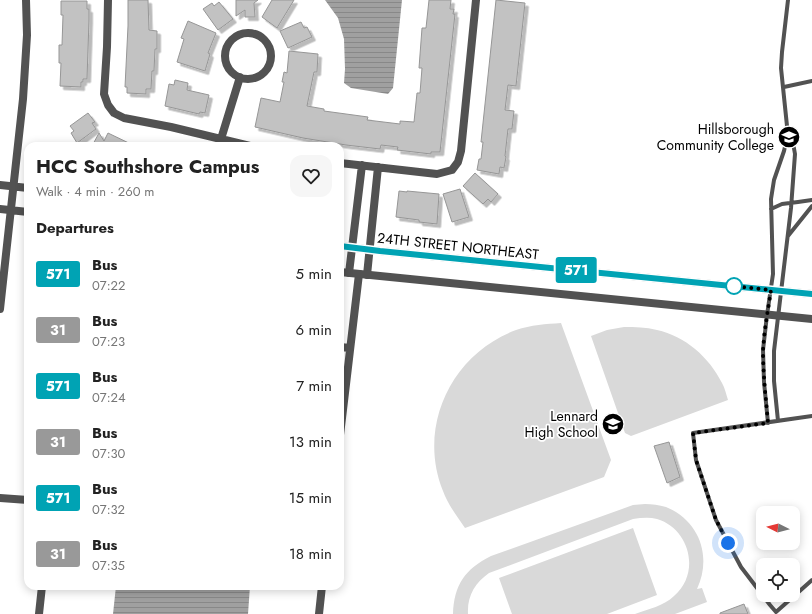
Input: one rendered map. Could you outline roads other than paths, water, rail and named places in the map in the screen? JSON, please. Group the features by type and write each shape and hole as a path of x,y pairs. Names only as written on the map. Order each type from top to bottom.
{"street":[{"path":"0,309 23,92 27,35 26,0"},
{"path":"108,0 104,94 108,105 114,113 124,118 171,127 233,142"},
{"path":"344,163 437,174 452,170 458,162 461,151 476,0"},
{"path":"247,32 254,33 267,41 272,56 270,63 267,70 261,75 247,79 240,77 233,73 228,67 226,52 228,45 233,38 239,34 247,32"},
{"path":"221,139 240,77"},
{"path":"349,273 362,165"},
{"path":"344,400 350,348 363,274 369,250 378,167"},
{"path":"0,185 24,187"},
{"path":"0,209 24,212"},
{"name":"24TH STREET NORTHEAST","path":"344,247 812,294"},
{"path":"344,272 812,319"},
{"path":"344,347 350,348"},
{"path":"0,498 24,500"},
{"path":"39,614 42,590"},
{"path":"319,614 322,590"}],"lane":[{"path":"768,423 763,350 773,274 770,199 774,180 787,138 784,87 781,68 788,0"},
{"path":"784,87 812,81"},
{"path":"778,421 774,381 774,351 791,203 795,154 787,126"},
{"path":"771,208 782,204 812,200"},
{"path":"787,236 812,206"},
{"path":"812,416 693,433 696,460 716,520 741,567 770,605 776,612 812,580"}],"place":[{"name":"Hillsborough Community College","path":"789,137"},
{"name":"Lennard High School","path":"613,424"}]}
